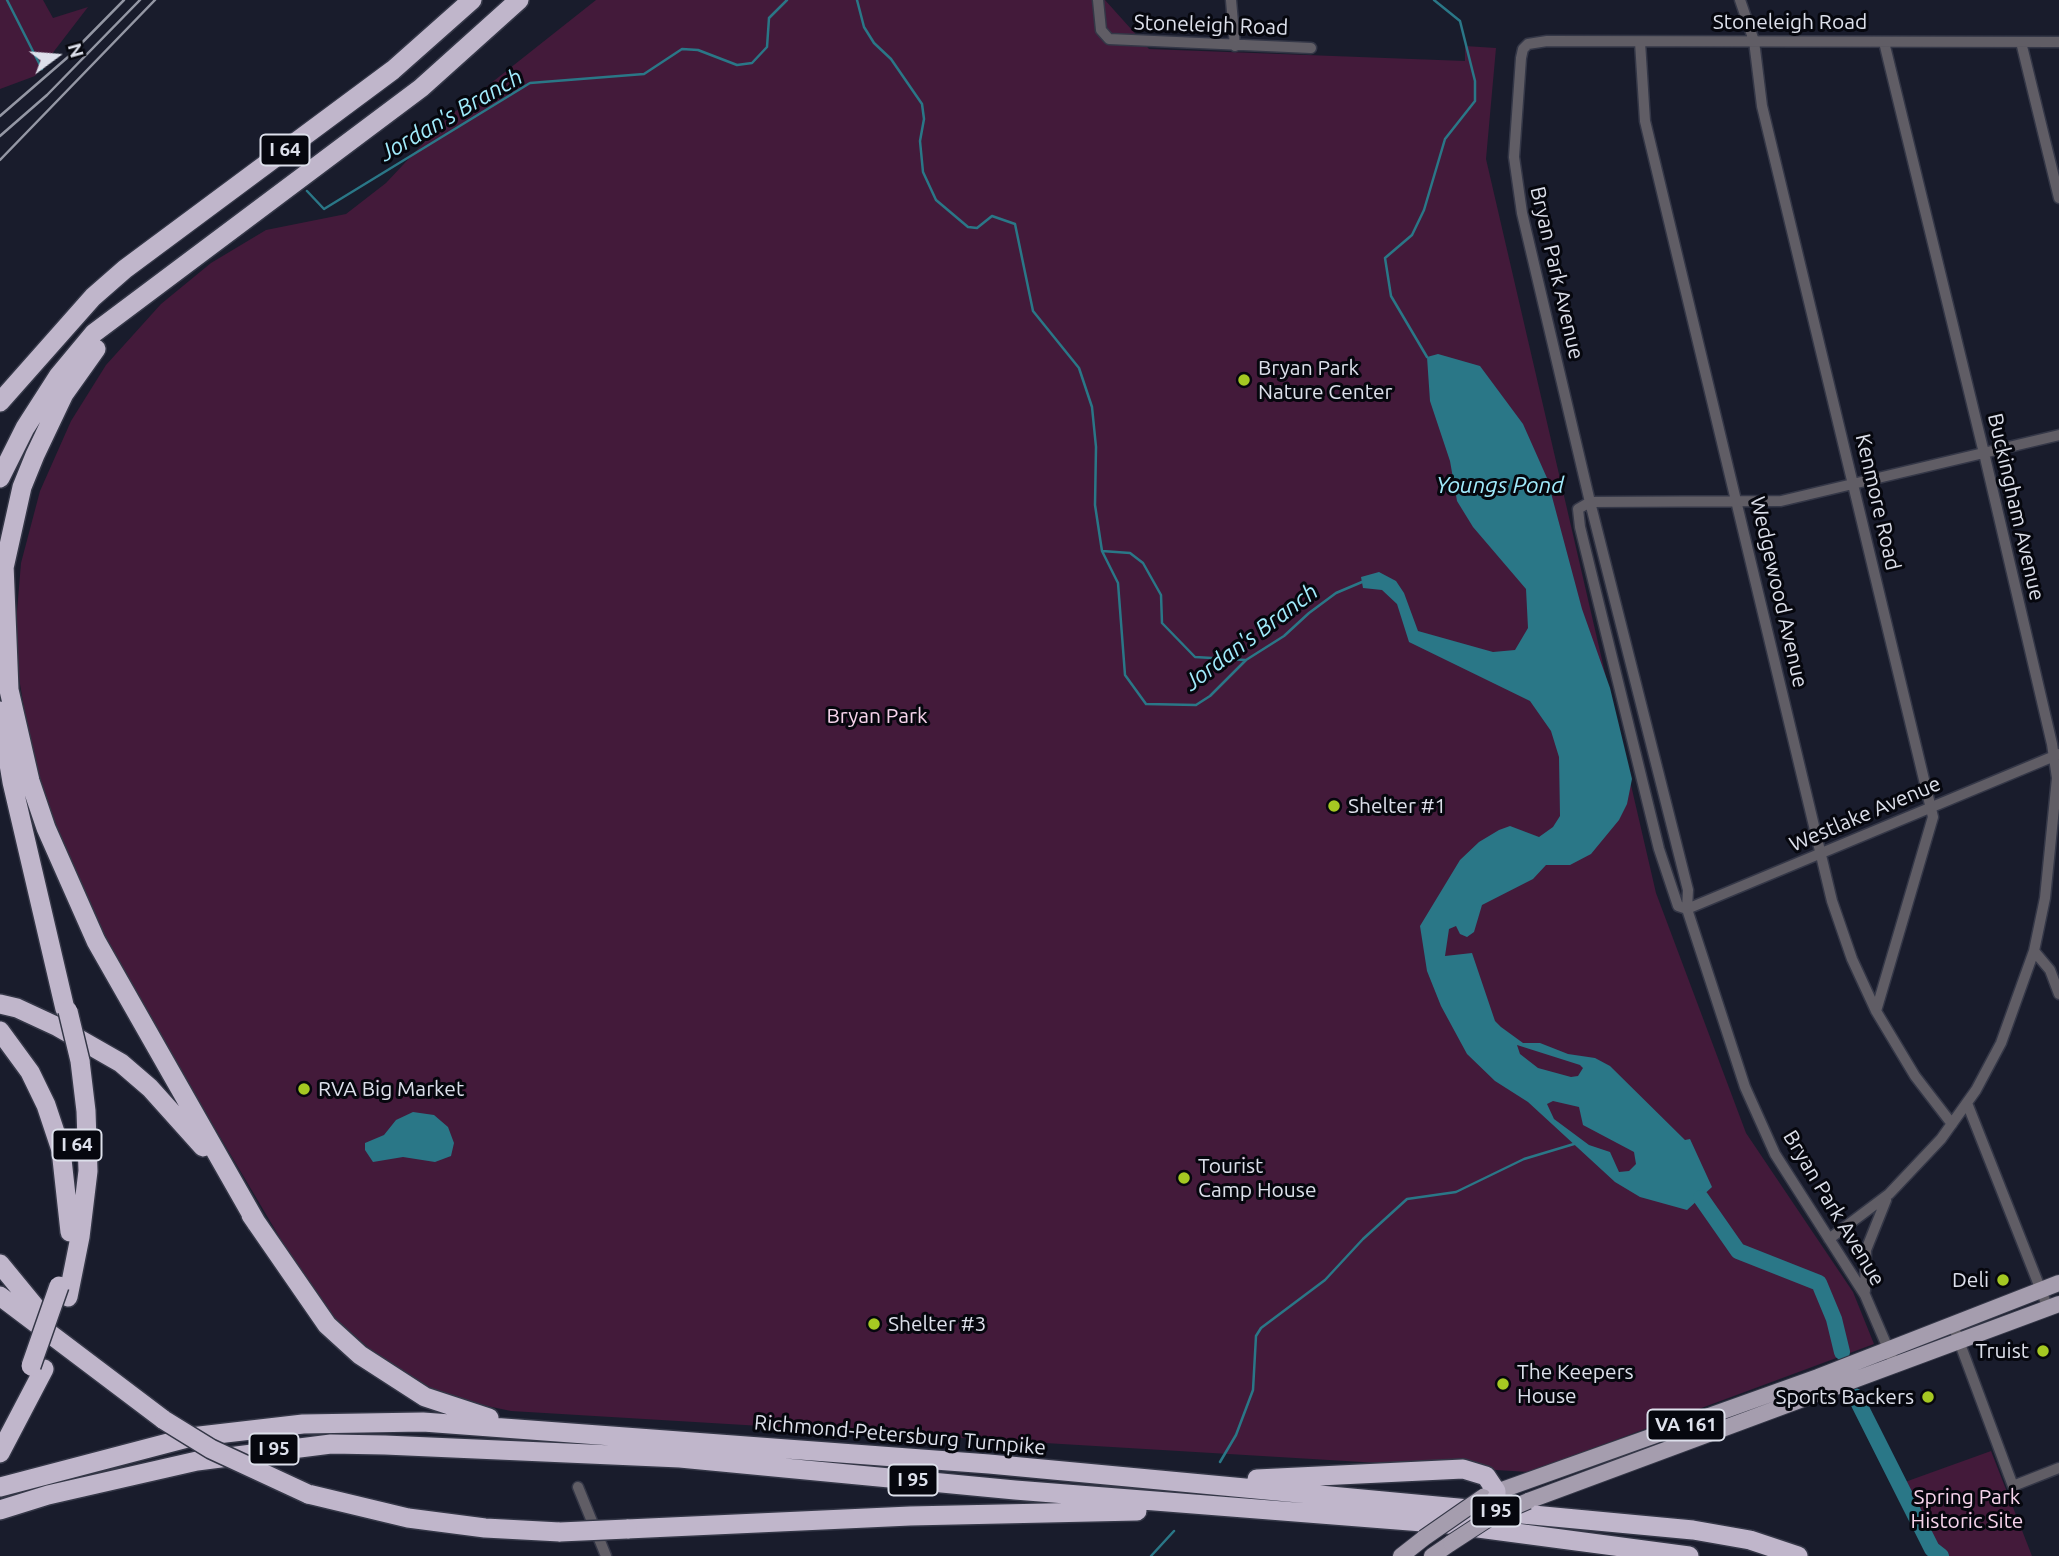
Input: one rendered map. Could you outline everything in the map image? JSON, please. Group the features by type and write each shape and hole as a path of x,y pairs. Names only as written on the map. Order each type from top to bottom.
{"highway":[{"name":"I 64","path":"0,402 93,297 125,269 393,70 472,0"},
{"name":"I 64","path":"0,587 22,486 44,432 64,394 92,353 145,293 421,88 519,0"},
{"path":"0,478 25,428 59,375 94,333 145,293"},
{"path":"4,564 9,690 30,780 46,828 96,941 257,1224"},
{"name":"I 64","path":"0,711 12,782 76,1059 78,1140 77,1182 63,1292 37,1368 2,1442"},
{"path":"0,1004 17,1008 58,1027 121,1063 150,1088 201,1144 327,1325 371,1363 425,1397 534,1430"},
{"path":"0,1031 30,1072 46,1105 61,1150 68,1194 70,1232"},
{"path":"63,1292 80,1237 88,1171 86,1111 76,1059"},
{"path":"0,1264 39,1313 119,1387"},
{"path":"0,1296 164,1420 211,1449 308,1493 408,1518 485,1528 560,1532 910,1516 1251,1509"},
{"name":"Richmond-Petersburg Turnpike","path":"0,1487 191,1437 303,1424 423,1422 1191,1483 1693,1530 1750,1540 1798,1556"},
{"name":"Richmond-Petersburg Turnpike","path":"0,1510 48,1495 197,1461 331,1444 680,1458 1448,1524 1689,1556"},
{"path":"1191,1483 1453,1469 1482,1472 1492,1501"},
{"path":"1564,1540 1632,1556"}],"main road":[{"name":"VA 161","path":"1414,1550 1492,1501 1589,1461 1889,1350 2059,1283"},
{"name":"VA 161","path":"1432,1556 1451,1543 1492,1501 1528,1501 1896,1367 2053,1306"}],"street":[{"name":"Stoneleigh Road","path":"1098,0 1101,30 1109,39 1311,48"},
{"path":"1231,0 1235,46"},
{"name":"Kenmore Road","path":"1740,0 1754,41 1762,106 1931,807 1931,827 1875,1011"},
{"name":"Stoneleigh Road","path":"1523,49 1532,42 1540,41 2059,42"},
{"name":"Wedgewood Avenue","path":"1640,42 1645,121 1820,853 1841,930 1875,1011 1916,1076 1952,1124"},
{"name":"Buckingham Avenue","path":"1829,1239 1889,1194 1952,1124 1967,1103 2011,1019 2034,951 2054,855 2057,758 1884,42"},
{"path":"2021,42 2059,198"},
{"name":"Bryan Park Avenue","path":"1523,49 1514,157 1516,178 1590,502 1688,890 1687,909 1745,1087 1776,1154 1865,1295 1896,1367"},
{"path":"1590,502 1781,501 2059,435"},
{"name":"Bryan Park Avenue","path":"1590,502 1578,509 1583,541 1659,849 1678,906 1687,909"},
{"name":"Westlake Avenue","path":"1687,909 1931,807 2057,758"},
{"path":"2034,951 2050,970 2059,994"},
{"path":"1967,1103 2040,1291 2053,1306"},
{"name":"Buckingham Avenue","path":"1865,1295 1864,1262 1869,1239 1889,1194"},
{"path":"1953,1325 2013,1486 2059,1468"},
{"path":"578,1487 606,1556"}],"green space":[{"path":"0,0 43,0 53,18 88,7 35,76 0,89"},
{"name":"Bryan Park","path":"596,0 1105,0 1149,49 1465,61 1465,46 1496,48 1486,159 1656,893 1746,1133 1853,1292 1874,1344 1529,1472 511,1411 463,1401 415,1381 392,1368 334,1318 302,1275 108,948 52,819 30,744 14,648 21,563 40,491 71,421 106,365 161,304 211,263 266,230 346,214 386,183 447,118"},
{"name":"Spring Park Historic Site","path":"1991,1451 2032,1556 1943,1556 1905,1482"}],"water":[{"name":"Youngs Pond","path":"1438,354 1480,366 1523,424 1547,478 1582,609 1610,688 1632,779 1627,804 1619,820 1591,854 1570,865 1546,865 1533,879 1482,905 1474,932 1467,937 1460,934 1456,926 1449,929 1445,956 1472,953 1495,1021 1501,1027 1523,1043 1540,1043 1568,1054 1595,1058 1610,1066 1685,1140 1690,1139 1712,1187 1687,1210 1640,1197 1615,1182 1528,1102 1495,1081 1467,1054 1441,1006 1427,971 1420,926 1460,860 1479,842 1499,830 1510,826 1539,837 1553,827 1560,816 1559,757 1551,731 1530,701 1409,642 1397,604 1382,590 1363,588 1361,577 1379,572 1396,581 1404,593 1418,631 1493,652 1515,650 1528,628 1526,589 1473,527 1457,501 1450,461 1430,401 1427,357","holes":["1517,1045 1580,1065 1583,1068 1578,1076 1571,1077 1538,1068 1520,1054","1553,1101 1579,1107 1583,1125 1634,1152 1636,1164 1629,1171 1619,1172 1610,1152 1589,1145 1554,1119 1547,1104"]},
{"path":"413,1112 434,1115 448,1127 454,1143 451,1156 435,1162 403,1157 373,1162 365,1150 365,1143 384,1135 396,1120"}],"waterway":[{"name":"Jordan's Branch","path":"7,0 42,69"},
{"name":"Jordan's Branch","path":"307,191 324,209 530,83 644,74 682,49 698,50 737,65 752,63 767,47 769,18 787,0"},
{"name":"Jordan's Branch","path":"857,0 864,27 874,43 891,59 922,104 924,119 920,141 923,172 936,200 968,227 977,228 992,216 1015,224 1033,311 1079,368 1092,407 1096,447 1095,505 1102,551 1118,583 1125,675 1146,704 1196,705 1210,696 1246,660 1284,636 1309,613 1336,593 1362,582"},
{"path":"1427,357 1391,296 1385,258 1412,235 1424,210 1445,139 1475,101 1475,81 1460,21 1434,0"},
{"path":"1102,551 1130,553 1143,563 1161,595 1162,623 1195,657 1245,660"},
{"path":"1220,1462 1236,1435 1253,1390 1256,1336 1261,1328 1325,1280 1363,1239 1407,1199 1456,1192 1524,1159 1574,1144"},
{"path":"1701,1198 1738,1251 1819,1283 1834,1319 1842,1352"},
{"path":"1855,1396 1932,1549 1941,1556"},
{"path":"1151,1556 1174,1531"}],"railway":[{"path":"0,116 68,57 124,0"},
{"path":"0,136 47,95 140,0"},
{"path":"0,160 155,0"}],"place":[{"name":"Bryan Park Nature Center","path":"1244,380"},
{"name":"Shelter #1","path":"1334,806"},
{"name":"RVA Big Market","path":"304,1089"},
{"name":"Tourist Camp House","path":"1184,1178"},
{"name":"Deli","path":"2003,1280"},
{"name":"Shelter #3","path":"874,1324"},
{"name":"Truist","path":"2043,1351"},
{"name":"The Keepers House","path":"1503,1384"},
{"name":"Sports Backers","path":"1928,1397"}]}
